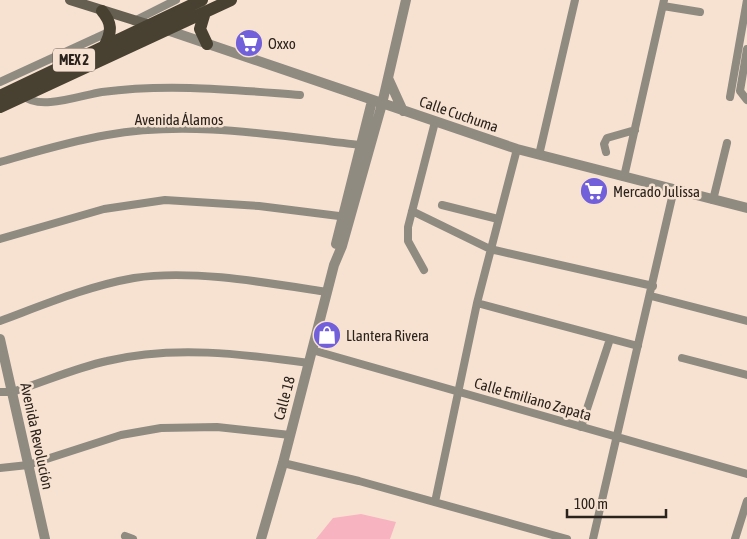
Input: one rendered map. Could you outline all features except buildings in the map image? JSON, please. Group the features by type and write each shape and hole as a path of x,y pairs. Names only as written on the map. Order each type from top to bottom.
{"main road":[{"path":"70,0 142,24 167,30"},
{"name":"MEX 2","path":"0,108 108,50 142,24 231,0"},
{"path":"204,6 200,29 207,44"},
{"name":"MEX 2","path":"0,96 108,50 167,30 204,6"},
{"path":"102,11 109,19 111,31 108,50"}],"street":[{"path":"142,24 176,0"},
{"name":"Calle 18","path":"346,217 361,145 388,78 406,0"},
{"path":"538,155 575,0"},
{"path":"730,97 747,0"},
{"path":"624,177 663,3 700,12"},
{"name":"Calle Cuchuma","path":"167,30 517,149 747,208"},
{"path":"0,82 111,31"},
{"path":"740,38 746,41 747,44"},
{"path":"747,49 740,91 747,100"},
{"path":"388,78 403,110"},
{"path":"24,96 30,101 42,103 103,92 199,87 300,96"},
{"name":"Calle 18","path":"261,539 283,463 377,102"},
{"path":"424,270 408,241 408,227 435,122"},
{"name":"Avenida Álamos","path":"0,162 108,134 150,131 190,130 239,133 361,145"},
{"path":"606,152 604,144 607,138 635,130"},
{"path":"713,200 727,144"},
{"path":"435,502 477,303 517,149"},
{"path":"593,539 651,296 674,190"},
{"path":"0,239 104,209 165,200 259,206 346,217"},
{"path":"442,205 498,219"},
{"path":"412,211 490,249 653,286"},
{"path":"0,321 85,291 120,281 152,276 229,280 327,292"},
{"path":"651,296 747,321"},
{"path":"477,303 638,346"},
{"name":"Avenida Revolución","path":"0,339 45,539"},
{"path":"580,427 610,339"},
{"name":"Calle Emiliano Zapata","path":"312,350 747,474"},
{"path":"0,392 12,392 107,360 156,353 210,352 309,363"},
{"path":"682,358 747,375"},
{"path":"0,468 28,465 121,436 161,428 217,427 290,435"},
{"path":"283,463 435,502 567,539"},
{"path":"735,539 747,501"},
{"path":"125,536 133,539"}],"shaded area":[{"path":"361,514 396,522 390,539 316,539 333,518"}],"place":[{"name":"Oxxo","path":"249,43"},
{"name":"Mercado Julissa","path":"594,191"},
{"name":"Llantera Rivera","path":"327,335"}]}
